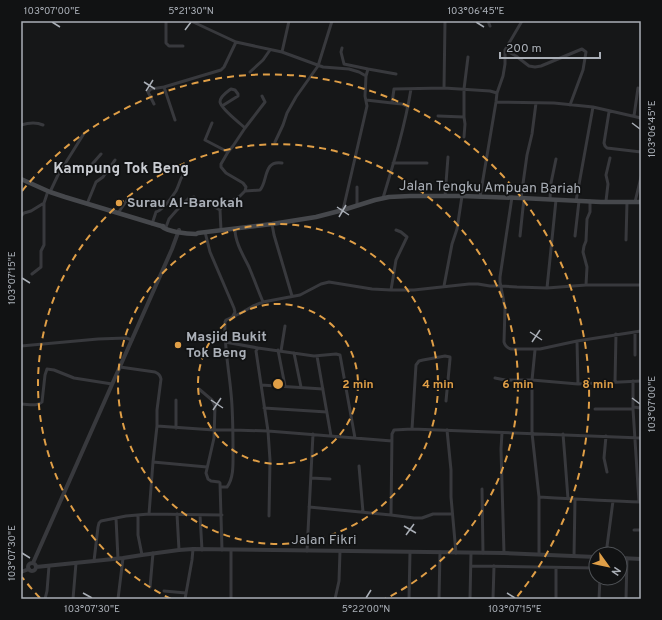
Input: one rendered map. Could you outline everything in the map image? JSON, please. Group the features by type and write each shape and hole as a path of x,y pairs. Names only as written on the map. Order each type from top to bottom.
{"main road":[{"name":"Jalan Tengku Ampuan Bariah","path":"21,179 86,204 152,224 193,234 316,217 383,198 410,196 512,197 578,201 641,202"}],"street":[{"path":"166,21 166,43 169,46 183,46"},
{"path":"191,21 200,23 236,42 282,52 323,68 349,69 360,72 366,76"},
{"path":"282,52 289,21"},
{"path":"275,142 287,113 296,97 318,66 332,21"},
{"path":"444,88 445,21"},
{"path":"488,21 490,26"},
{"path":"480,197 497,93 503,76 505,50 522,21"},
{"path":"154,104 148,92 149,90 221,70 236,42"},
{"path":"342,48 341,52 344,64 396,74"},
{"path":"505,50 529,66 535,67 541,66 582,49 585,50 584,66 570,105"},
{"path":"250,72 263,60 270,50"},
{"path":"464,137 464,89 468,57"},
{"path":"343,210 366,109 367,103 364,96 368,69"},
{"path":"164,87 175,120"},
{"path":"392,103 394,89 444,88 497,93"},
{"path":"634,116 638,88"},
{"path":"222,106 238,96 235,90 231,89 220,102 222,106 245,128"},
{"path":"383,198 408,107 411,89"},
{"path":"246,191 246,187 243,183 226,173 221,168 221,164 245,128 265,102 262,96"},
{"path":"366,100 402,104 408,107"},
{"path":"496,102 593,107 609,112 641,118"},
{"path":"520,236 522,198 527,155 532,134 536,103"},
{"path":"576,236 578,201 593,107"},
{"path":"609,112 604,143 605,146 607,148 641,152"},
{"path":"438,116 464,117"},
{"path":"21,125 33,123 43,125"},
{"path":"212,123 205,140 228,152"},
{"path":"32,274 41,267 44,245 44,203 58,175 83,136"},
{"path":"63,167 84,171 87,170 101,154"},
{"path":"445,196 448,157"},
{"path":"606,201 608,189 606,174 610,158"},
{"path":"86,204 96,182 103,177 116,160"},
{"path":"550,199 551,183 556,160"},
{"path":"221,230 220,210 222,206 234,200 246,191 260,190 269,167 279,162 282,163"},
{"path":"393,163 427,163"},
{"path":"152,224 156,212 161,210 175,191 182,174 186,171"},
{"path":"635,202 641,177"},
{"path":"357,187 357,206"},
{"path":"118,213 130,196"},
{"path":"444,286 452,244 457,229 462,196"},
{"path":"174,243 171,233 164,227 169,219 188,199 194,197"},
{"path":"512,197 500,277 505,308 505,345 511,349 535,350 616,334 641,331"},
{"path":"547,288 556,200"},
{"path":"586,285 587,266 584,246 586,241 587,219 590,212 590,201"},
{"path":"626,240 627,202"},
{"path":"21,216 44,203"},
{"path":"211,205 220,210"},
{"path":"272,224 292,296"},
{"path":"235,229 237,242 263,302"},
{"path":"391,290 396,260 408,237 396,230"},
{"path":"21,572 29,569 28,565 30,563 34,565 179,231"},
{"path":"172,248 174,247 179,231"},
{"path":"205,232 210,252 234,308 235,312 232,318"},
{"path":"221,487 227,487 230,484 233,430 225,322 226,320 253,306 263,302 300,295 321,284 329,282 372,289 391,290 414,290 474,284 547,288 586,285 641,285"},
{"path":"234,308 241,313"},
{"path":"285,326 280,351 285,386"},
{"path":"635,332 635,355"},
{"path":"615,382 616,334"},
{"path":"21,346 98,339 126,338 132,340"},
{"path":"577,341 578,384"},
{"path":"226,342 317,356 340,355 355,438"},
{"path":"258,348 256,351 268,431 270,460 269,516"},
{"path":"535,350 532,380 532,433 539,497 539,554"},
{"path":"294,353 301,387"},
{"path":"317,356 331,436"},
{"path":"412,429 416,365 419,361 445,356 450,357 446,401"},
{"path":"120,367 156,372 160,375 161,379 157,410 157,426 149,514"},
{"path":"21,404 37,405 42,402 47,369 54,370 74,378 112,384"},
{"path":"495,378 505,380 532,380 578,384 633,380 641,381"},
{"path":"539,497 640,502 633,408 633,380"},
{"path":"261,385 323,389"},
{"path":"199,389 214,403 214,438 206,473 208,479 211,481 220,482 222,550"},
{"path":"176,400 176,428"},
{"path":"264,408 327,412"},
{"path":"595,409 641,408"},
{"path":"157,426 214,430 268,431 392,441"},
{"path":"391,515 392,434 394,430 448,430 641,438"},
{"path":"448,430 452,514 456,553"},
{"path":"502,433 501,450 504,553"},
{"path":"307,551 313,434"},
{"path":"564,434 564,459 568,498"},
{"path":"606,436 604,458 607,472"},
{"path":"153,462 207,467"},
{"path":"359,466 363,512"},
{"path":"311,478 330,479"},
{"path":"482,489 483,553"},
{"path":"574,556 575,499"},
{"path":"607,546 614,501"},
{"path":"309,507 416,518 433,514 452,514"},
{"path":"94,561 98,527 101,521 149,514 222,515"},
{"path":"177,514 179,550"},
{"path":"138,515 138,534 142,555"},
{"path":"200,515 202,550"},
{"path":"116,518 121,559 118,599"},
{"path":"634,530 641,530"},
{"path":"184,599 193,549"},
{"name":"Jalan Fikri","path":"34,565 52,566 121,559 153,553 193,549 504,553 588,556"},
{"path":"231,550 232,599"},
{"path":"335,599 340,551"},
{"path":"409,599 410,552"},
{"path":"439,599 440,552"},
{"path":"150,587 153,553"},
{"path":"470,599 471,553"},
{"path":"628,558 641,559"},
{"path":"73,599 76,563"},
{"path":"45,599 52,566"},
{"path":"471,566 588,568"},
{"path":"493,599 494,566"},
{"path":"556,568 556,599"},
{"path":"599,599 600,586"},
{"path":"626,586 626,599"},
{"path":"164,591 186,593"}],"place":[{"name":"Surau Al-Barokah","path":"119,203"},
{"name":"Masjid Bukit Tok Beng","path":"178,345"}],"district":[{"name":"Kampung Tok Beng","path":"121,169"}]}
